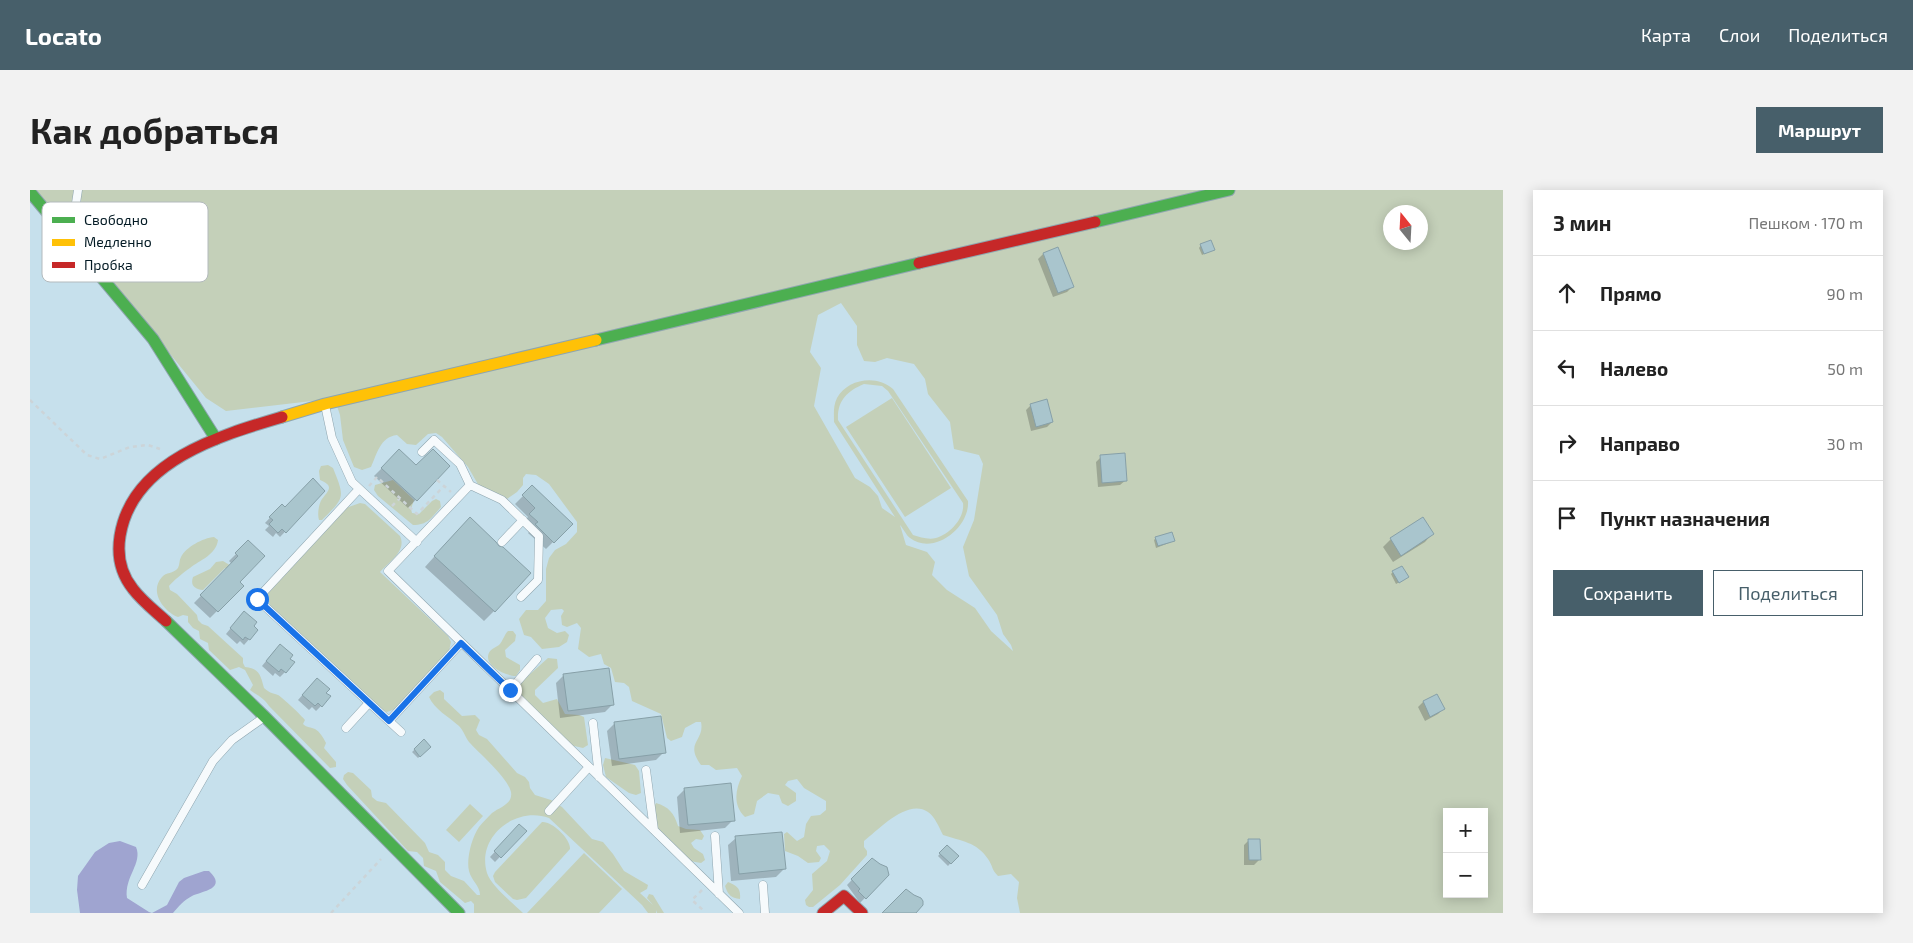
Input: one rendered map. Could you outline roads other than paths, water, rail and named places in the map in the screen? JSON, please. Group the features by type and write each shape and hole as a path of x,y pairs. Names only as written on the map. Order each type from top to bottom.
{"street":[{"path":"459,913 265,717 134,589 121,567 118,543 124,518 134,496 153,474 175,458 216,439 325,404 1229,190"},
{"path":"30,192 42,206"},
{"path":"106,282 154,339 216,439"},
{"path":"823,913 844,896 862,913"}],"lane":[{"path":"325,404 332,438 352,482 417,542"},
{"path":"422,452 434,440 460,464 470,485 502,500 539,536 538,580 522,597"},
{"path":"470,485 388,571 739,913"},
{"path":"360,490 257,599 401,732"},
{"path":"502,542 523,520"},
{"path":"389,721 461,643"},
{"path":"510,690 537,659"},
{"path":"346,728 369,702"},
{"path":"142,885 213,761 232,740 265,717"},
{"path":"593,723 599,777"},
{"path":"549,811 589,767"},
{"path":"646,770 654,830"},
{"path":"715,836 719,894"},
{"path":"763,885 765,913"}],"water":[{"path":"120,841 136,847 137,853 137,859 128,883 127,898 152,913 80,913 77,890 78,876 95,852 109,843"},
{"path":"204,871 209,871 214,877 215,886 192,896 173,913 152,913 167,905 179,882 184,878"}]}
